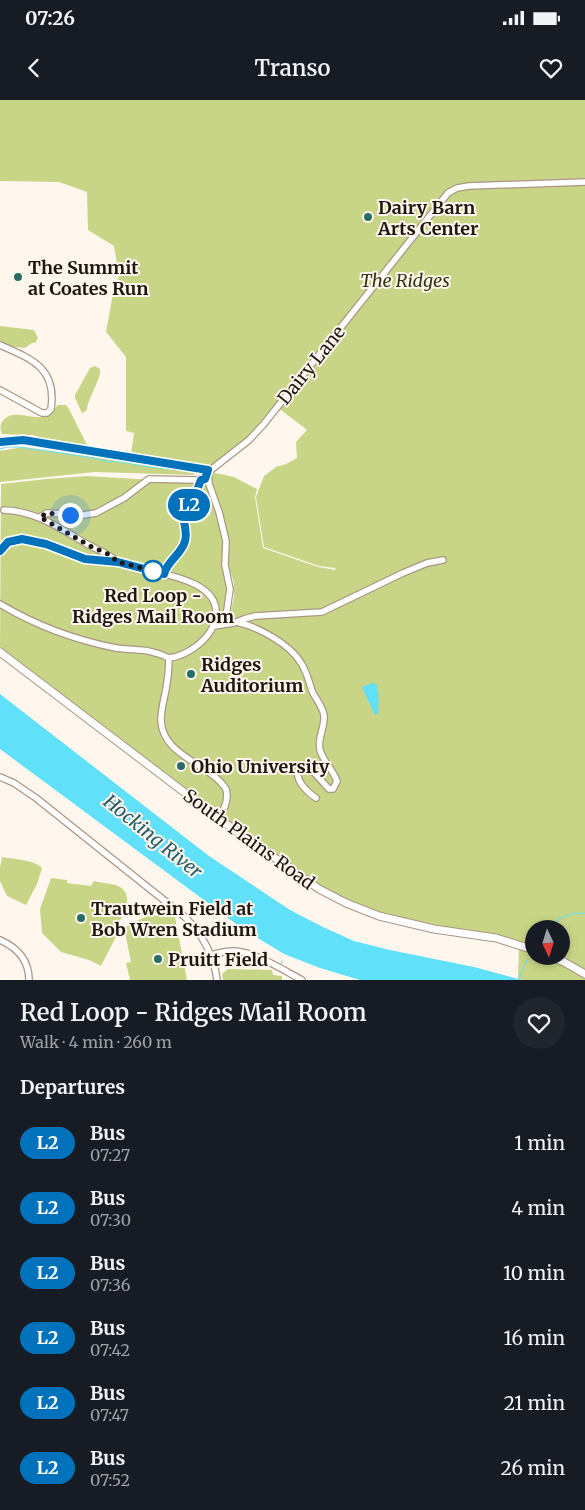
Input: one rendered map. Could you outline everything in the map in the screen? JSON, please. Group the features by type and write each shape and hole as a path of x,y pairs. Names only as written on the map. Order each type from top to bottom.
{"main road":[{"name":"South Plains Road","path":"0,652 218,818 319,890 379,916 408,924 496,938 525,947"},
{"path":"569,965 585,974"}],"street":[{"name":"Dairy Lane","path":"40,517 47,513 90,514 124,498 149,478 196,480 227,458 259,429 448,193 460,187 469,186 585,182"},
{"path":"0,345 29,359 45,371 52,394 51,409 47,413 42,413 0,390"},
{"path":"0,442 23,440 208,470"},
{"path":"164,574 167,566 184,544 186,536 183,513 193,500 201,480 205,479 208,470"},
{"path":"208,470 209,484 219,512 226,541 225,565 230,589 225,624"},
{"path":"4,510 40,517 90,546 110,555 118,562"},
{"path":"0,551 8,542 22,539 46,544 85,559 118,562 164,574 196,584 209,595 216,608 214,626 208,635 189,651 180,656 169,658 157,652 117,648 66,634 28,619 0,604"},
{"path":"214,626 237,622 255,616 322,612 403,573 427,563 443,560"},
{"path":"237,622 248,624 260,630 292,650 306,671 312,691 321,706 324,716 320,743 321,752 337,781 333,788 329,789 310,768 306,765 300,766 297,772 299,781 316,798"},
{"path":"169,658 169,672 161,713 161,725 173,746 221,782 226,789 227,801 218,818"},
{"path":"0,778 25,790 180,912 197,930 211,955 217,980"},
{"path":"0,940 13,947 25,960 30,980"},
{"path":"211,955 229,951 244,952 302,980"}],"green space":[{"name":"The Ridges","path":"0,100 585,100 585,980 518,979 519,945 408,924 319,889 0,652 1,484 87,476 206,483 223,542 222,565 227,590 221,623 244,619 314,613 330,606 305,611 254,614 229,620 234,597 234,583 229,567 229,540 222,512 213,488 211,472 234,477 257,489 255,497 263,548 318,567 336,570 335,568 319,566 264,547 256,497 264,476 276,467 297,458 296,442 307,430 277,407 263,425 208,470 131,454 134,433 126,431 126,357 106,332 119,275 114,246 88,230 87,192 59,182 0,181"},
{"path":"0,326 34,330 38,338 35,343 25,348 7,346 0,343"},
{"path":"95,366 100,369 99,377 87,410 82,413 75,395 90,368"},
{"path":"58,405 66,405 69,409 88,447 57,443 32,435 2,434 2,422 11,415 46,416"},
{"path":"23,447 195,471 194,475 95,472 0,482 0,451"},
{"path":"2,857 29,862 42,868 37,884 26,905 7,896 0,881"},
{"name":"Trautwein Field at Bob Wren Stadium","path":"51,878 67,880 67,883 91,886 94,881 112,884 118,886 126,894 126,905 117,926 120,929 101,966 89,960 61,952 42,933 40,909"},
{"path":"153,915 175,917 187,980 130,980 126,963 131,962 124,927"},
{"path":"228,969 272,970 273,975 282,976 282,980 223,980 222,974"}],"water":[{"path":"373,683 376,684 378,691 378,714 375,715 362,687"},
{"name":"Hocking River","path":"0,694 209,856 290,910 354,941 474,967 522,980 360,980 320,968 284,954 243,929 0,749"}],"waterway":[{"path":"0,449 19,447 94,458 108,462 115,461 178,470"},
{"path":"558,920 570,914 585,913"},
{"path":"519,980 525,964"}],"bus line":[{"name":"L2","path":"0,442 23,440 208,470 205,479 201,480 193,500 183,513 186,536 184,544 167,566 164,574 118,562 85,559 46,544 22,539 8,542 0,551"}],"place":[{"name":"Dairy Barn Arts Center","path":"368,217"},
{"name":"The Summit at Coates Run","path":"18,277"},
{"name":"Red Loop - Ridges Mail Room","path":"153,571"},
{"name":"Ridges Auditorium","path":"191,674"},
{"name":"Ohio University","path":"181,766"},
{"name":"Trautwein Field at Bob Wren Stadium","path":"81,918"},
{"name":"Pruitt Field","path":"158,959"}],"route":[{"path":"70,515 47,513 40,517 90,546 110,555 118,562 153,571"}]}
